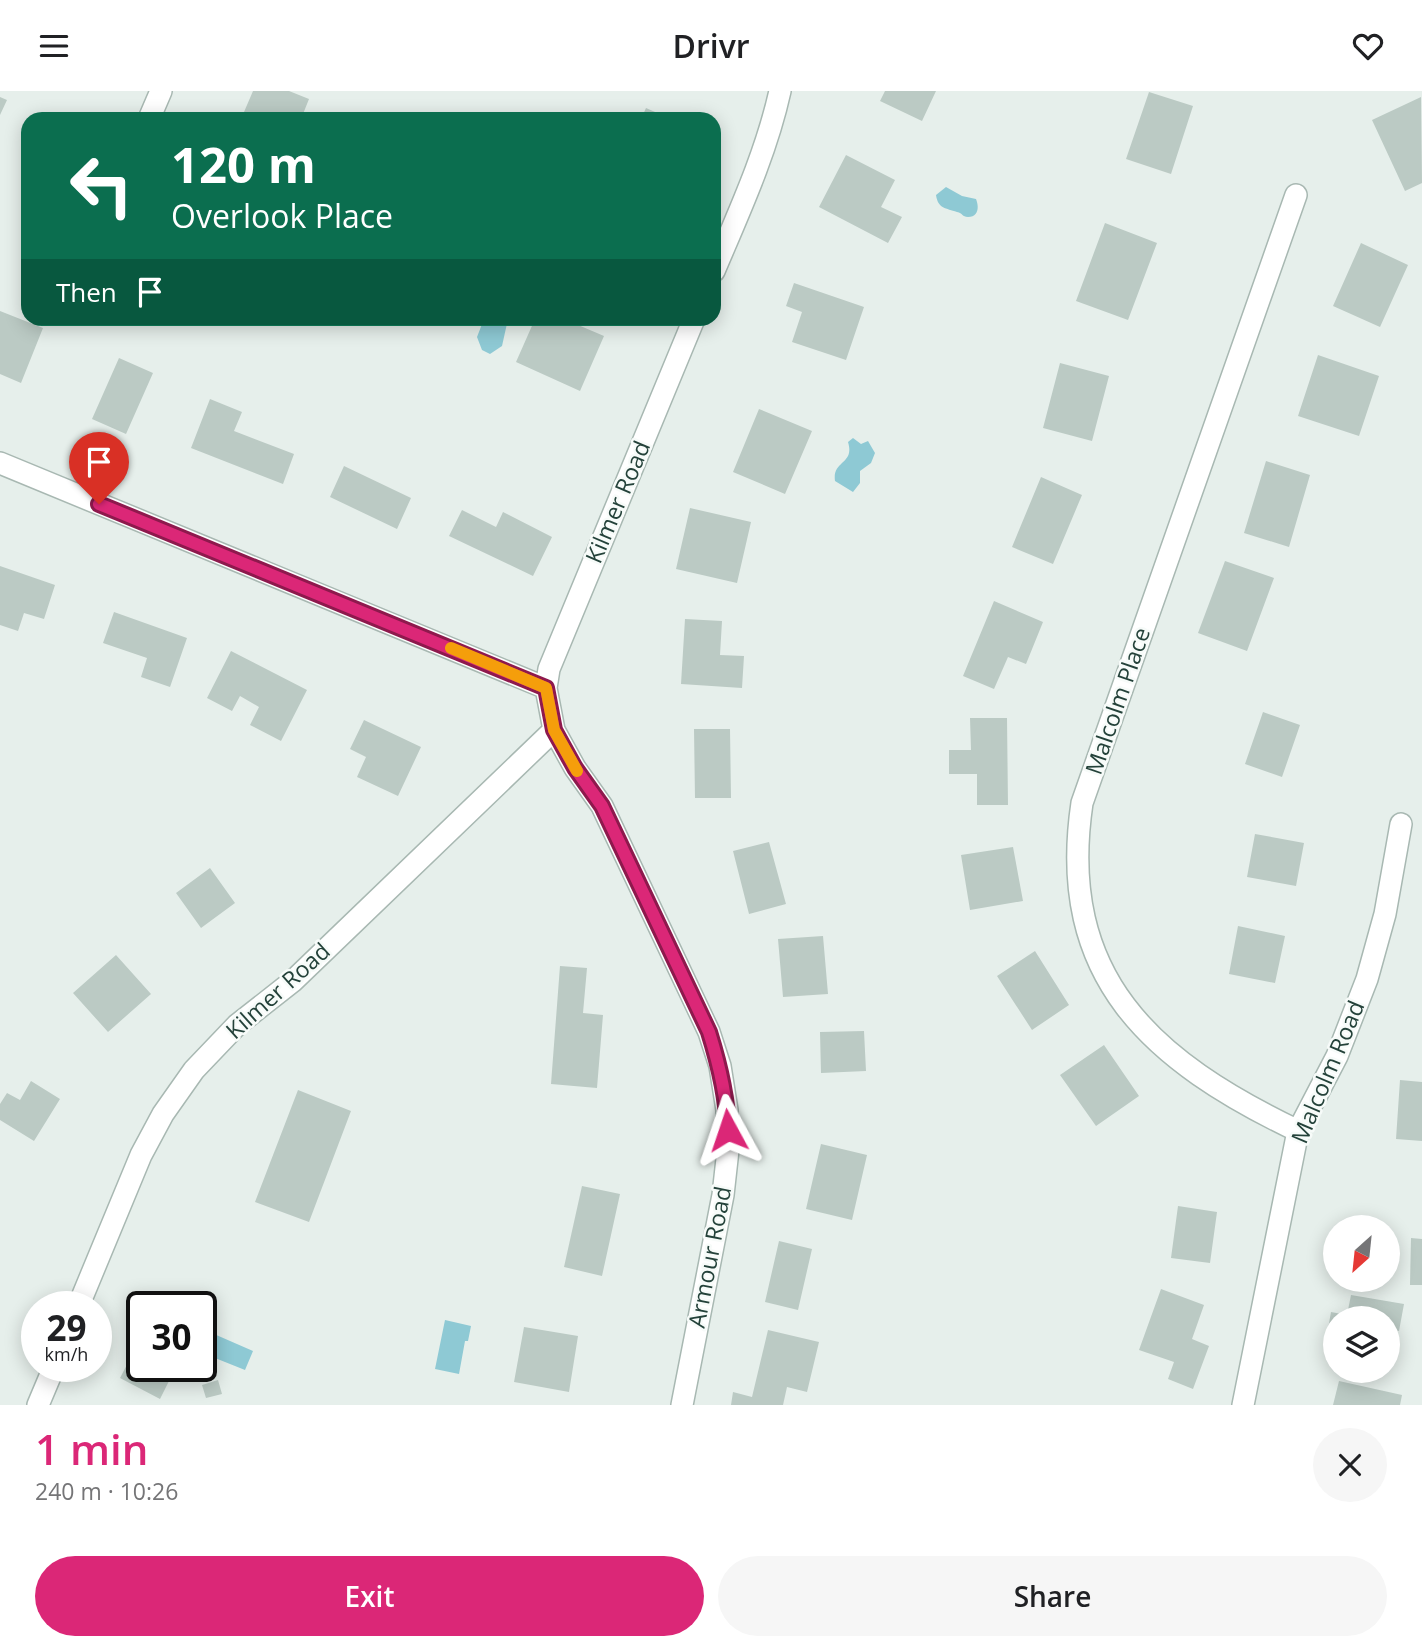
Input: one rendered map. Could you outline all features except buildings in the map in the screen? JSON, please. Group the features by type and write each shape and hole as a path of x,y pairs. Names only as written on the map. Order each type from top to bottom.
{"street":[{"path":"152,112 160,91"},
{"path":"721,254 759,162 780,91"},
{"name":"Malcolm Place","path":"1296,195 1082,803 1077,841 1077,884 1084,919 1098,960 1119,997 1146,1031 1204,1079 1298,1131"},
{"name":"Kilmer Road","path":"546,688 554,657 691,326"},
{"path":"0,463 546,688"},
{"name":"Armour Road","path":"546,688 554,730 575,768 602,806 709,1032 720,1066 727,1110 729,1150 723,1195 682,1405"},
{"name":"Kilmer Road","path":"85,1291 141,1155 163,1114 194,1070 237,1025 293,981 554,730"},
{"name":"Malcolm Road","path":"1244,1405 1298,1131 1337,1056 1367,979 1385,914 1401,824"},
{"path":"38,1405 48,1382"}],"water":[{"path":"946,187 962,196 976,199 978,208 972,217 966,217 941,205 936,195"},
{"path":"481,326 506,326 502,346 490,354 482,350 477,337"},
{"path":"853,438 861,444 868,441 875,453 871,463 860,471 860,483 853,492 835,481 835,474 848,455 848,442"},
{"path":"445,1320 471,1326 468,1341 465,1341 459,1374 435,1369"},
{"path":"217,1335 253,1351 245,1370 217,1359"}],"slow traffic":[{"path":"451,648 546,688 554,730 577,771"}],"route":[{"path":"99,504 546,688 554,730 575,768 602,806 709,1032 720,1066 728,1130"}]}
